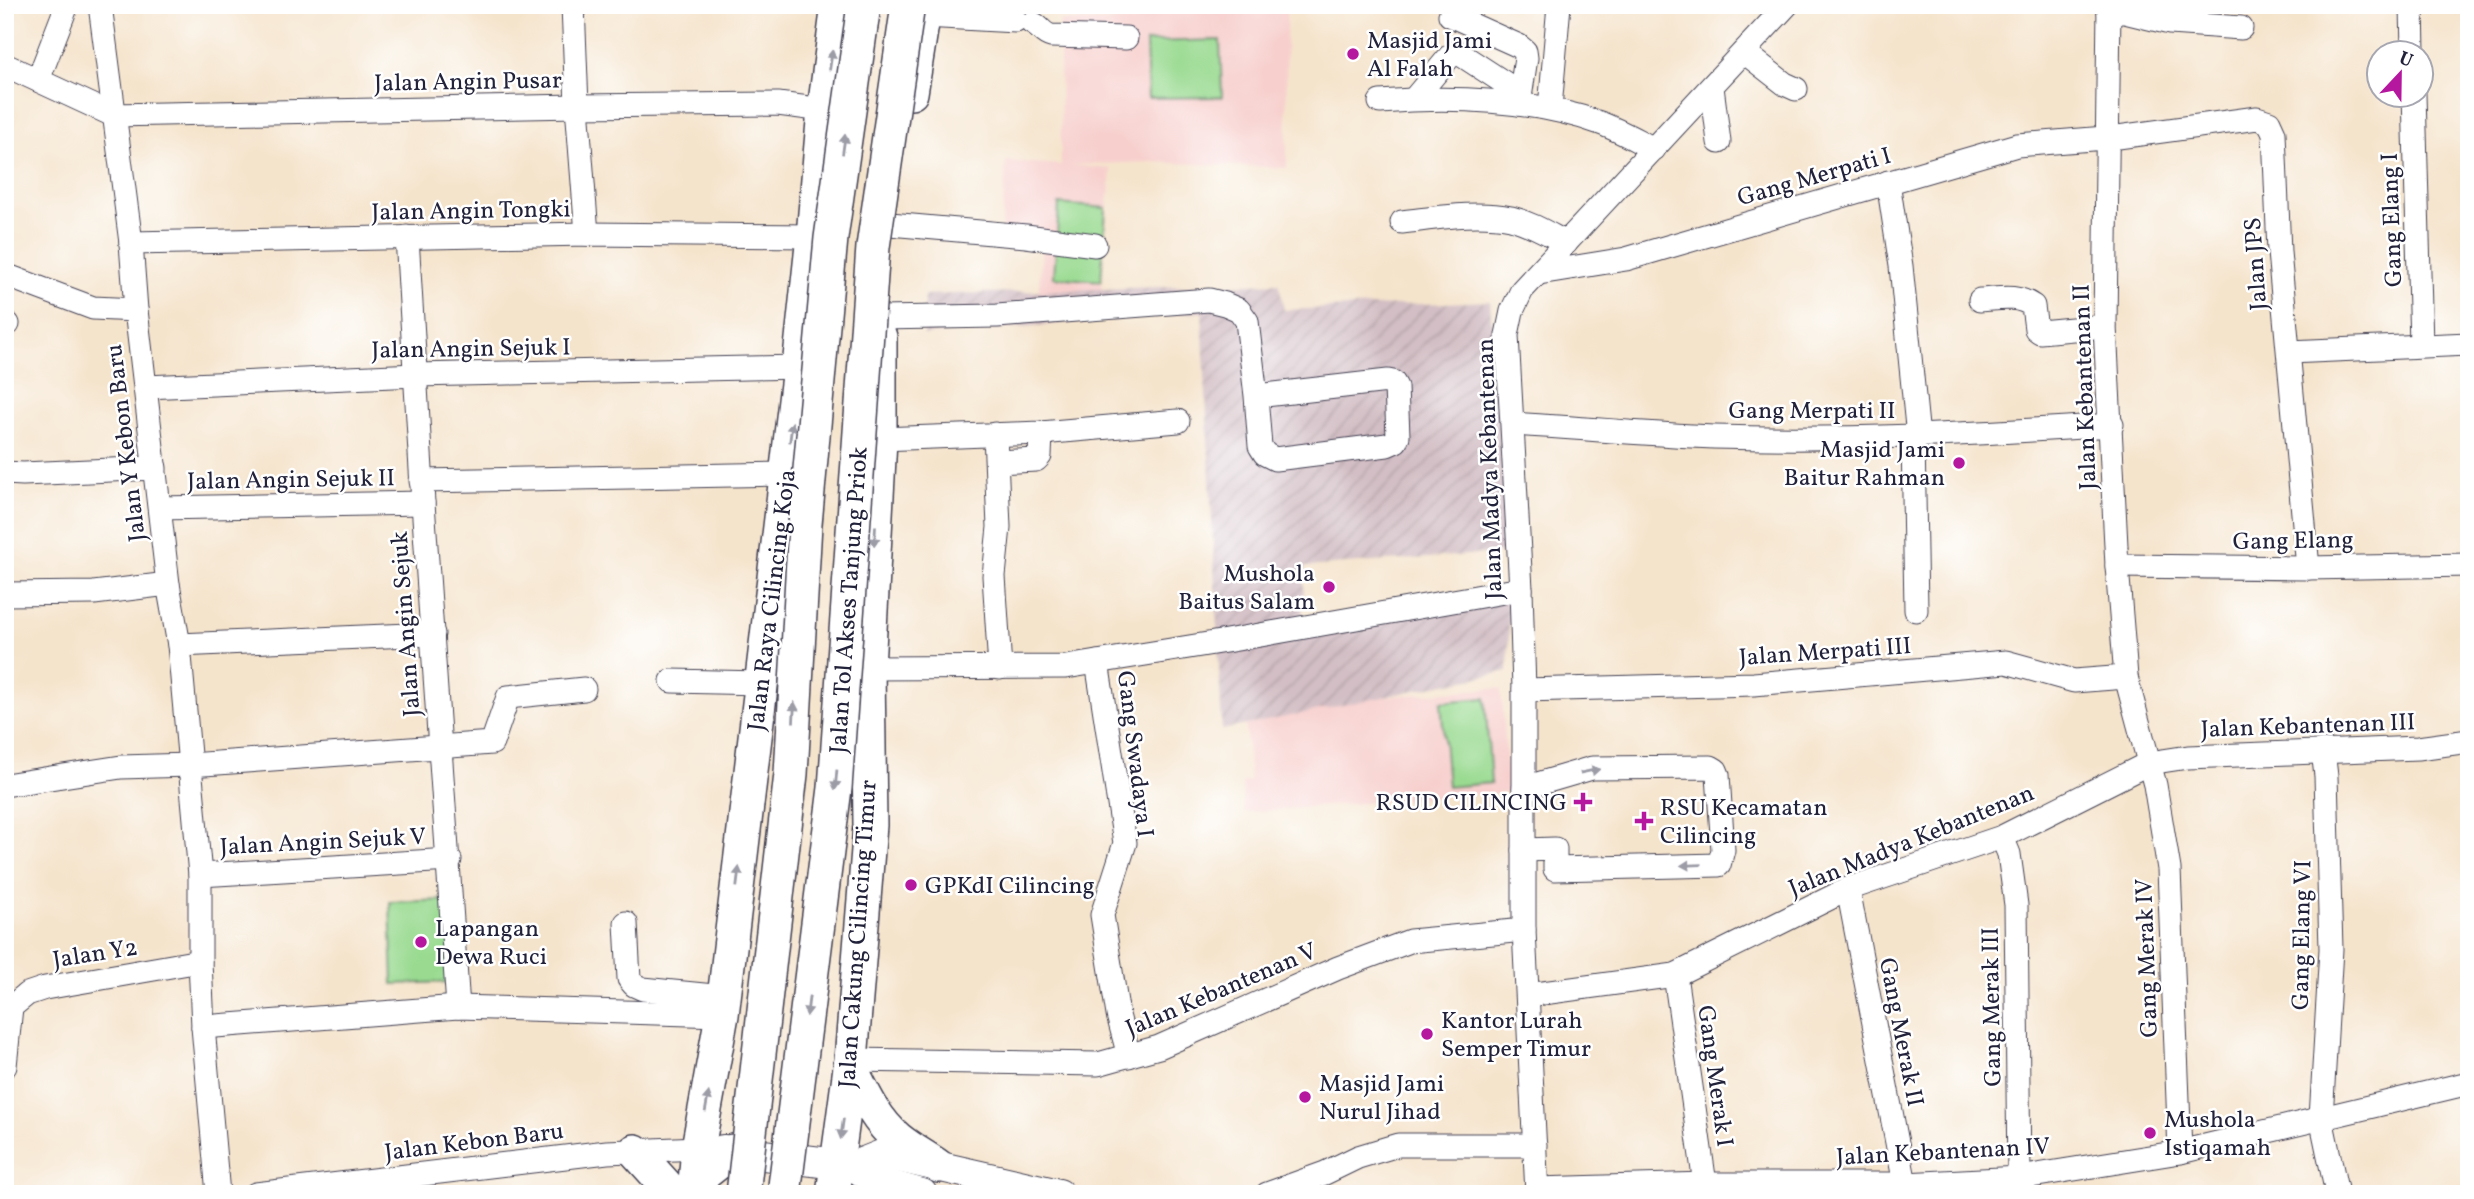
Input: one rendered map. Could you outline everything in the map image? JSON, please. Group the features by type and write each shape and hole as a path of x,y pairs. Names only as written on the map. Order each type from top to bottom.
{"highway":[{"name":"Jalan Raya Cilincing Koja","path":"688,1192 723,1006 799,368 824,110 838,5"},
{"name":"Jalan Tol Akses Tanjung Priok","path":"743,1194 791,774 805,524 831,238 864,5"},
{"name":"Jalan Tol Akses Tanjung Priok","path":"784,1194 835,788 873,247 919,9"},
{"name":"Jalan Cakung Cilincing Timur","path":"841,1175 870,825 868,667 880,439 880,318 919,9"},
{"path":"850,1063 873,1111 930,1180"},
{"path":"635,1151 688,1192 705,1173 733,1151"}],"main road":[{"path":"698,1148 733,1151 841,1175 884,1154 930,1180 1059,1194"}],"street":[{"path":"38,80 67,5"},
{"name":"Jalan Y Kebon Baru","path":"100,5 131,243 136,310 168,584 179,645 200,875 200,961"},
{"path":"573,5 577,106 587,234"},
{"path":"1550,108 1559,5"},
{"name":"Jalan Madya Kebantenan","path":"1537,1191 1524,930 1524,690 1521,589 1507,335 1512,311 1522,290 1787,5"},
{"path":"2412,5 2413,38"},
{"path":"919,9 1024,22 1051,36 1126,38"},
{"path":"2109,9 2170,23 2241,28"},
{"name":"Jalan Kebantenan II","path":"2109,9 2105,326 2117,566 2126,677 2149,763"},
{"path":"1450,15 1525,51 1520,99"},
{"path":"1744,51 1796,89"},
{"path":"1414,99 1450,56 1457,52 1520,99"},
{"path":"5,65 113,115"},
{"path":"1712,87 1719,142"},
{"path":"1380,102 1414,99 1520,99 1601,123 1654,149"},
{"name":"Jalan Angin Pusar","path":"113,115 778,104 824,110"},
{"name":"Gang Elang I","path":"2414,108 2421,345"},
{"name":"Jalan JPS","path":"2106,138 2257,118 2269,122 2274,133 2279,252 2308,568"},
{"name":"Gang Merpati I","path":"1539,273 1626,259 2017,145 2106,138"},
{"path":"1888,182 1901,266 1915,437 1916,610"},
{"path":"1402,222 1463,215 1493,216 1513,219 1566,243"},
{"path":"890,225 1026,236 1095,245"},
{"name":"Jalan Angin Tongki","path":"131,243 587,234 813,236"},
{"name":"Jalan Angin Sejuk","path":"407,237 458,1007"},
{"path":"5,275 93,308 136,310"},
{"path":"880,318 997,316 1209,300 1239,310 1247,321 1260,446 1265,454 1275,459 1387,445 1396,441 1398,436 1396,387 1388,381 1256,396"},
{"path":"1980,300 2025,300 2033,306 2036,328 2040,332 2105,326"},
{"path":"2289,352 2469,344"},
{"name":"Jalan Angin Sejuk I","path":"146,387 416,375 799,368"},
{"path":"880,439 1041,433 1178,421"},
{"name":"Gang Merpati II","path":"1513,424 1713,436 1915,437 2112,425"},
{"path":"998,462 1036,460 1040,456 1041,433"},
{"path":"995,435 999,527 994,576 1000,668"},
{"path":"5,473 155,468"},
{"name":"Jalan Angin Sejuk II","path":"160,508 786,474"},
{"name":"Gang Elang","path":"2117,566 2308,568 2469,565"},
{"path":"5,594 94,593 168,584"},
{"path":"868,667 1066,667 1521,589"},
{"path":"179,645 433,634"},
{"name":"Gang Swadaya I","path":"1097,662 1125,843 1102,915 1118,1015 1129,1056"},
{"name":"Jalan Merpati III","path":"1524,690 1754,684 2007,662 2074,681 2126,677"},
{"path":"672,681 761,683"},
{"path":"5,785 121,766 190,765 492,743 508,697 584,690"},
{"name":"Jalan Kebantenan III","path":"2149,763 2188,757 2418,748 2469,741"},
{"name":"Gang Elang VI","path":"2323,751 2331,949 2320,1118 2337,1194"},
{"name":"Jalan Madya Kebantenan","path":"1528,995 1675,975 1848,889 2002,837 2149,763"},
{"name":"Gang Merak IV","path":"2149,763 2169,869 2180,1152"},
{"path":"1524,788 1592,768 1711,767 1718,775 1723,850 1719,864 1555,869 1555,849 1524,850"},
{"name":"Gang Merak III","path":"2002,837 2009,854 2016,905 2019,1178"},
{"name":"Jalan Angin Sejuk V","path":"200,875 450,860"},
{"name":"Gang Merak II","path":"1848,889 1905,1184"},
{"path":"626,923 629,979 634,985 723,1006"},
{"name":"Jalan Kebantenan V","path":"850,1063 1098,1065 1159,1047 1338,968 1410,941 1524,930"},
{"path":"200,961 218,1194"},
{"name":"Jalan Y2","path":"8,1009 27,994 45,988 200,961"},
{"name":"Gang Merak I","path":"1675,975 1705,1184"},
{"path":"203,1027 458,1007 723,1006"},
{"path":"5,1066 8,1009"},
{"name":"Jalan Kebantenan IV","path":"1537,1191 1705,1184 1905,1184 2019,1178 2180,1152 2469,1083"},
{"path":"1268,1194 1325,1173 1357,1157 1398,1145 1535,1145"},
{"name":"Jalan Kebon Baru","path":"256,1194 607,1152 698,1148"}],"shaded area":[{"path":"1136,5 1286,5 1287,168 1150,162 1070,165 1111,169 1100,303 1038,298 1043,241 1001,237 1006,161 1061,165 1060,21 1136,21"},
{"path":"1279,283 1284,310 1490,301 1509,552 1305,567 1302,619 1510,586 1508,671 1222,730 1202,312 924,335 924,295"},
{"path":"1501,688 1509,792 1244,812 1242,782 1250,781 1244,707"}],"green space":[{"path":"1220,40 1222,97 1148,98 1146,42"},
{"path":"1059,204 1106,208 1101,281 1054,277"},
{"path":"1485,698 1491,783 1448,787 1441,702"},
{"name":"Lapangan Dewa Ruci","path":"449,900 453,982 393,984 390,902"}],"place":[{"name":"Masjid Jami Al Falah","path":"1353,54"},
{"name":"Masjid Jami Baitur Rahman","path":"1959,463"},
{"name":"Mushola Baitus Salam","path":"1329,587"},
{"name":"RSUD CILINCING","path":"1583,802"},
{"name":"RSU Kecamatan Cilincing","path":"1644,821"},
{"name":"GPKdI Cilincing","path":"911,885"},
{"name":"Lapangan Dewa Ruci","path":"421,942"},
{"name":"Kantor Lurah Semper Timur","path":"1427,1034"},
{"name":"Masjid Jami Nurul Jihad","path":"1305,1097"},
{"name":"Mushola Istiqamah","path":"2150,1133"}]}
